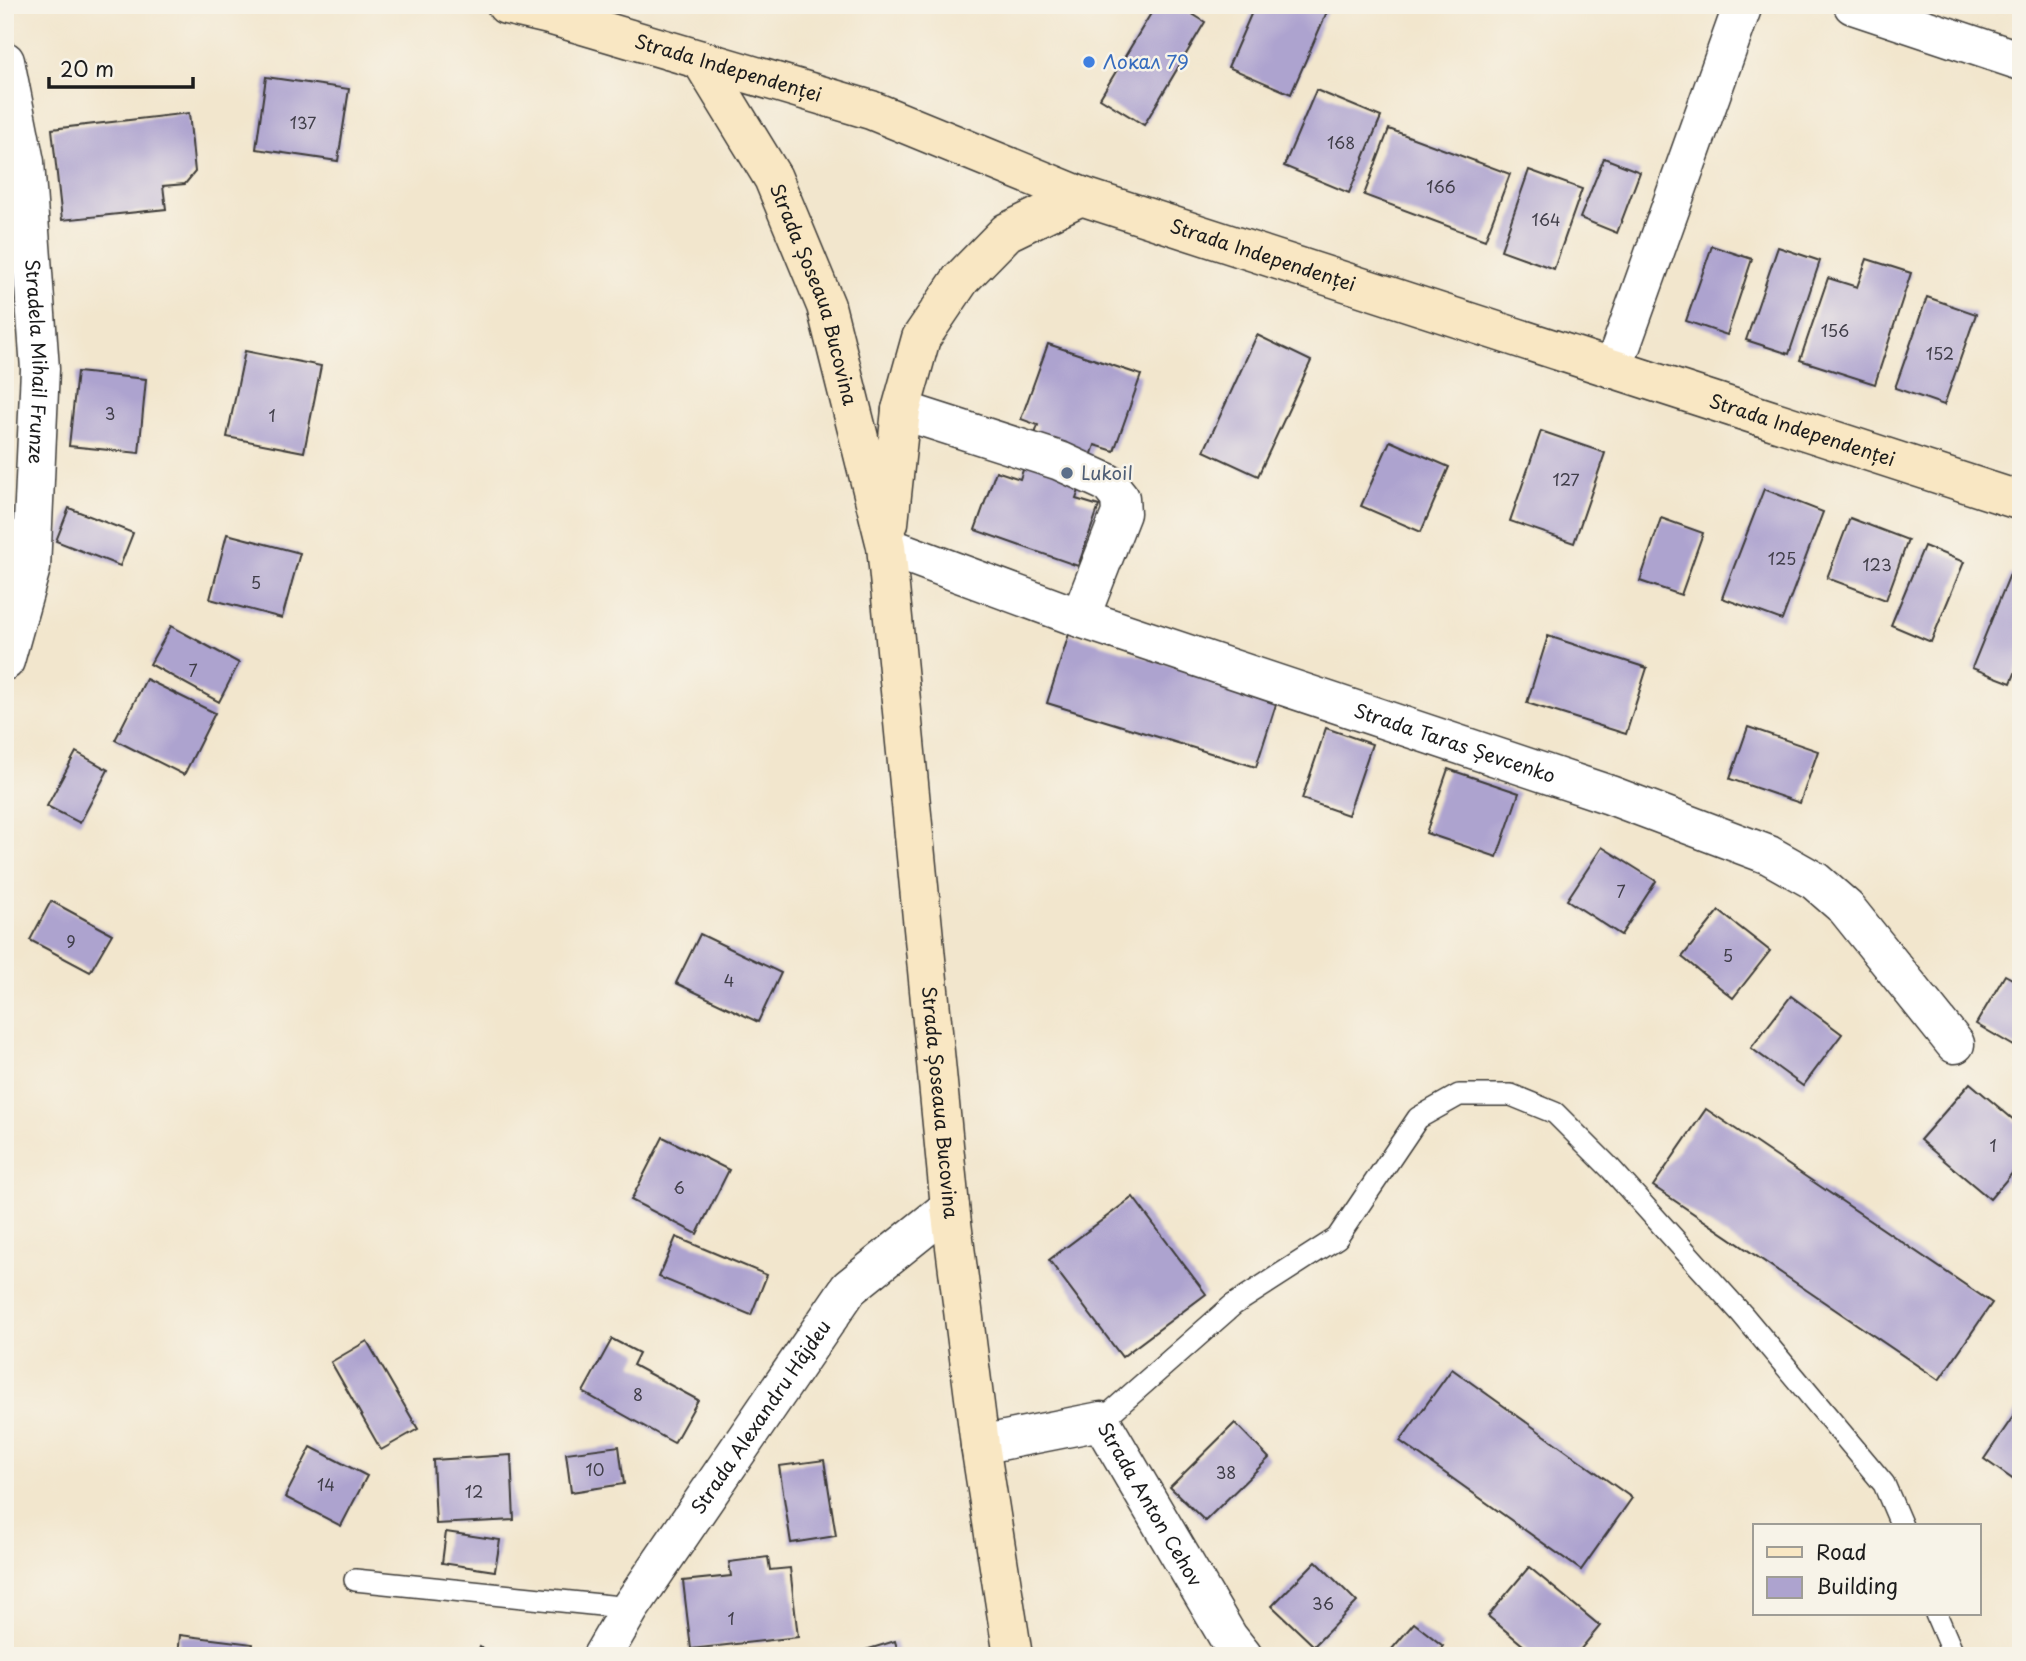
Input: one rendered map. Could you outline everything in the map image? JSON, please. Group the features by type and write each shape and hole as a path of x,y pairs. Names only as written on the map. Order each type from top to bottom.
{"main road":[{"name":"Strada Independenței","path":"506,5 871,110 1081,196 2021,501"},
{"name":"Strada Șoseaua Bucovina","path":"701,60 773,178 826,306 886,546 950,1207 980,1445 1013,1656"},
{"name":"Strada Șoseaua Bucovina","path":"886,546 901,410 921,338 961,279 1007,232 1081,196"}],"street":[{"path":"1613,369 1743,5"},
{"path":"1853,5 2021,61"},
{"name":"Stradela Mihail Frunze","path":"5,61 25,162 40,369 31,568 5,661"},
{"path":"901,410 1059,461 1108,482 1120,498 1121,513 1080,618"},
{"name":"Strada Taras Șevcenko","path":"886,546 1080,618 1610,795 1769,855 1815,881 1846,908 1955,1044"},
{"name":"Strada Alexandru Hâjdeu","path":"602,1656 630,1608 849,1288 950,1207"},
{"name":"Strada Anton Cehov","path":"980,1445 1101,1421 1228,1637 1242,1656"}],"lane":[{"path":"1101,1421 1233,1305 1337,1238 1418,1118 1459,1095 1511,1094 1555,1114 1611,1169 1742,1314 1884,1484 1901,1524"},
{"path":"355,1580 630,1608"},
{"path":"1937,1616 1954,1656"}],"building":[{"path":"1156,5 1178,5 1205,22 1144,125 1100,98"},
{"path":"1255,5 1330,5 1291,94 1228,67"},
{"path":"266,77 349,89 338,161 256,149"},
{"path":"1316,90 1381,117 1349,193 1284,166"},
{"path":"189,113 195,172 185,184 163,186 166,209 62,220 52,129"},
{"path":"1389,129 1510,174 1485,240 1364,195"},
{"path":"1604,158 1640,172 1617,233 1580,218"},
{"path":"1529,170 1582,189 1554,269 1501,250"},
{"path":"7,203 17,266 5,268 5,204"},
{"path":"1712,246 1752,259 1727,335 1686,321"},
{"path":"1778,247 1820,261 1789,354 1746,340"},
{"path":"1867,259 1911,273 1875,384 1800,360 1828,278 1857,287"},
{"path":"1927,297 1976,314 1944,405 1895,388"},
{"path":"1257,335 1311,361 1258,476 1204,451"},
{"path":"1048,344 1141,375 1114,451 1095,445 1076,499 1099,506 1078,566 975,530 996,471 1020,479 1038,425 1021,419"},
{"path":"245,351 321,366 304,452 227,437"},
{"path":"77,372 146,379 139,453 69,446"},
{"path":"1541,431 1605,453 1574,543 1510,521"},
{"path":"1390,441 1449,467 1421,532 1361,506"},
{"path":"1764,489 1823,512 1782,620 1722,598"},
{"path":"69,508 133,533 120,566 56,541"},
{"path":"1661,518 1703,533 1681,595 1640,581"},
{"path":"1850,518 1908,540 1886,600 1827,578"},
{"path":"227,534 300,553 282,618 210,599"},
{"path":"1924,546 1964,562 1931,642 1891,625"},
{"path":"2010,574 2021,578 2021,659 2011,683 1972,668"},
{"path":"171,626 239,663 219,702 150,664"},
{"path":"1069,634 1278,698 1256,767 1047,703"},
{"path":"1548,636 1647,668 1626,734 1527,703"},
{"path":"146,679 215,713 184,775 115,740"},
{"path":"1748,727 1818,751 1800,803 1730,779"},
{"path":"1326,728 1372,744 1348,815 1302,799"},
{"path":"76,752 108,770 80,823 47,806"},
{"path":"1448,769 1519,793 1497,857 1426,833"},
{"path":"1602,847 1656,881 1621,935 1567,900"},
{"path":"51,901 112,934 90,972 30,940"},
{"path":"1719,911 1770,951 1733,998 1682,957"},
{"path":"700,934 781,973 758,1022 676,983"},
{"path":"2005,975 2021,984 2021,1050 1976,1024"},
{"path":"1791,996 1842,1034 1803,1086 1751,1048"},
{"path":"1970,1083 2021,1126 2021,1163 1990,1199 1920,1140"},
{"path":"1706,1109 1992,1303 1939,1380 1653,1186"},
{"path":"663,1137 729,1170 697,1234 631,1200"},
{"path":"1133,1197 1206,1294 1122,1357 1049,1260"},
{"path":"676,1237 767,1275 751,1315 659,1277"},
{"path":"612,1339 639,1353 633,1365 698,1400 674,1443 583,1392"},
{"path":"367,1341 418,1429 381,1450 331,1362"},
{"path":"1452,1369 1632,1498 1581,1570 1400,1441"},
{"path":"2021,1405 2021,1485 1984,1459"},
{"path":"1235,1423 1269,1458 1205,1521 1170,1487"},
{"path":"619,1446 624,1484 571,1492 566,1453"},
{"path":"311,1447 367,1476 341,1526 285,1497"},
{"path":"511,1455 514,1520 436,1524 433,1460"},
{"path":"824,1460 836,1536 791,1543 779,1466"},
{"path":"446,1532 500,1540 495,1571 442,1563"},
{"path":"768,1557 770,1570 790,1568 798,1637 691,1649 683,1581 731,1576 729,1562"},
{"path":"1316,1561 1357,1602 1314,1646 1272,1606"},
{"path":"1529,1567 1600,1626 1575,1656 1536,1656 1488,1616"},
{"path":"1414,1623 1443,1646 1435,1656 1386,1656"},
{"path":"180,1635 253,1644 252,1656 178,1656"},
{"path":"895,1641 899,1656 849,1656 849,1655"},
{"path":"480,1647 495,1656 476,1656"}],"place":[{"name":"Локал 79","path":"1089,62"},
{"name":"Lukoil","path":"1067,473"}]}
